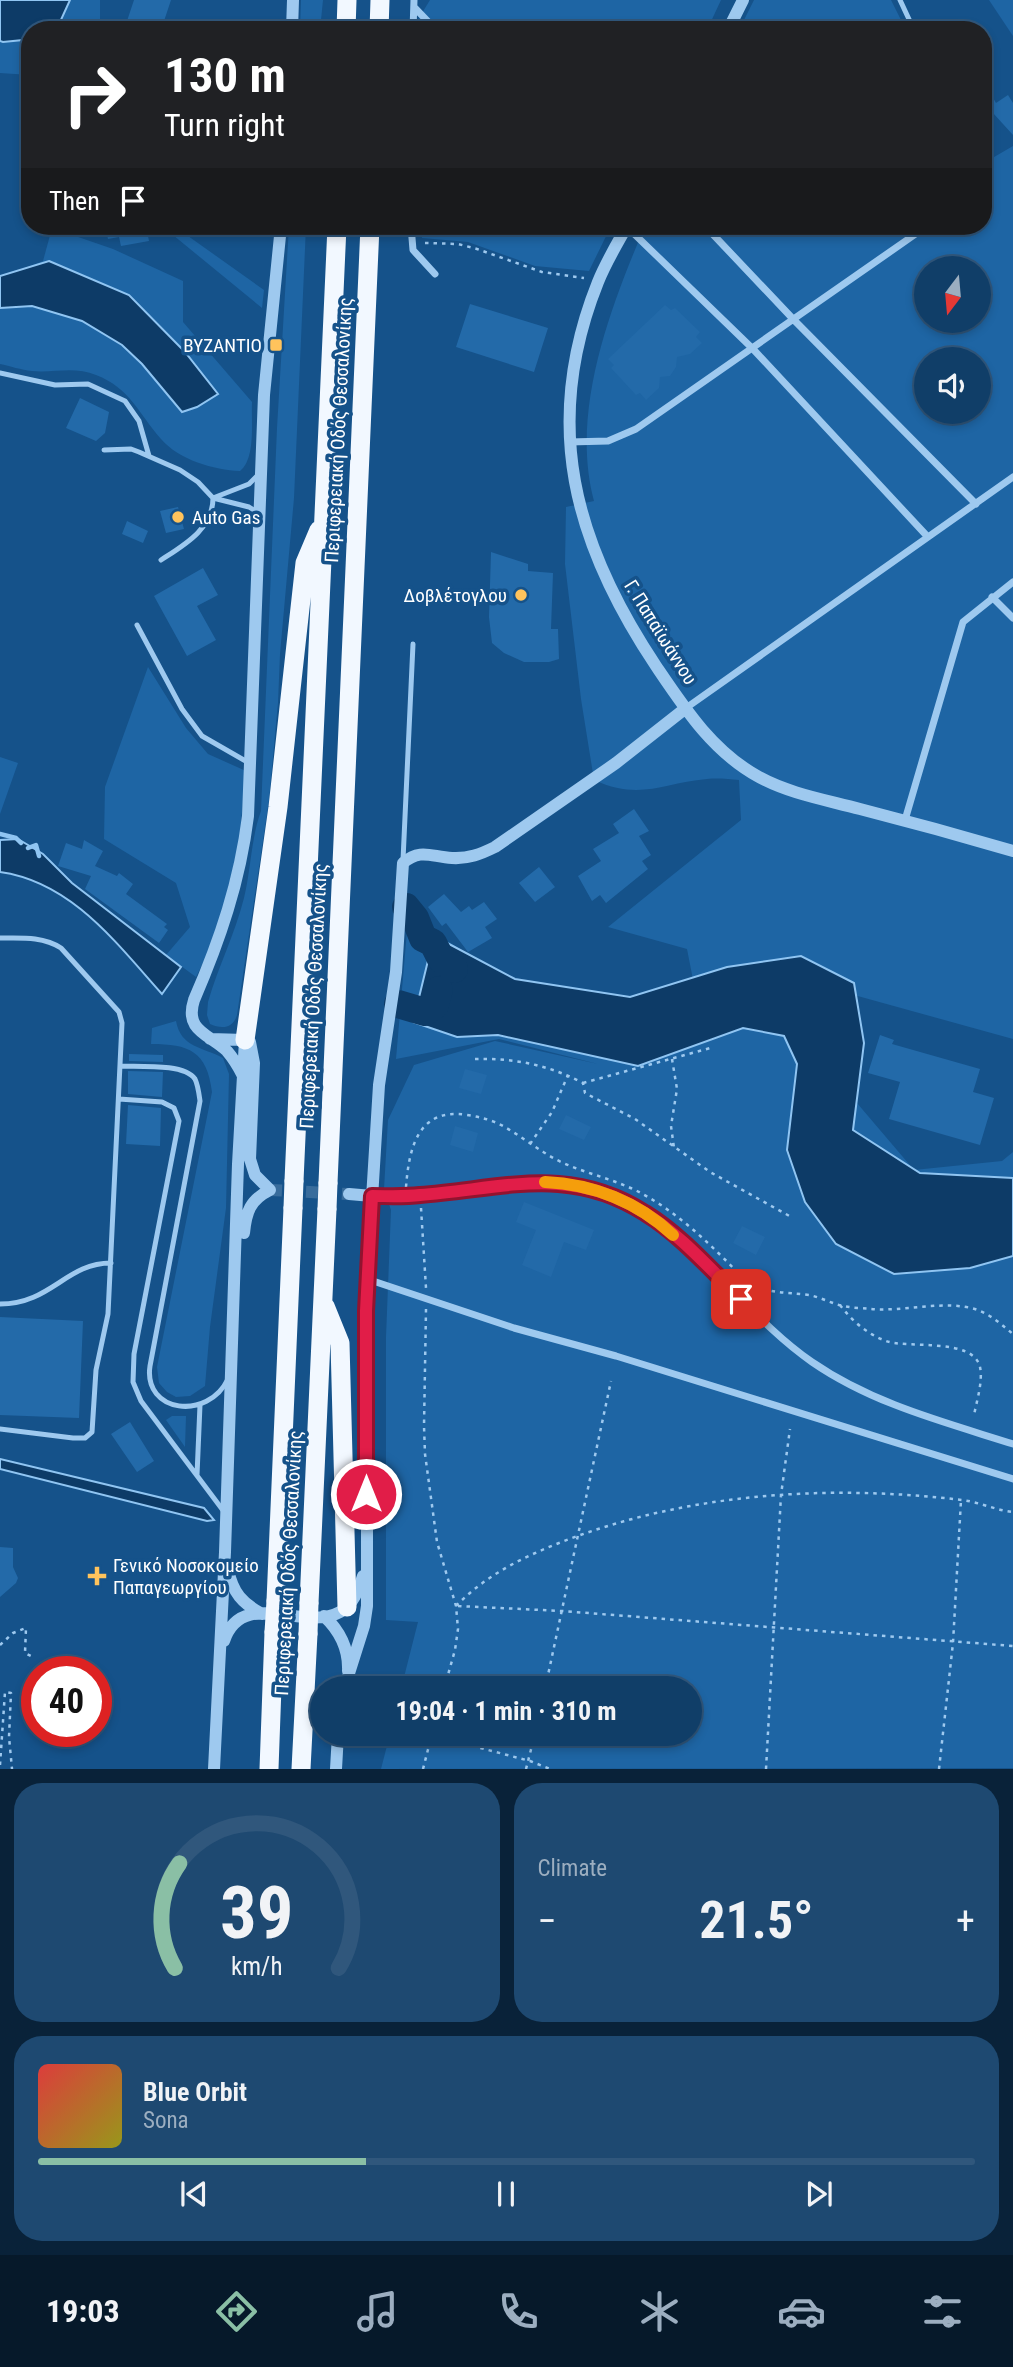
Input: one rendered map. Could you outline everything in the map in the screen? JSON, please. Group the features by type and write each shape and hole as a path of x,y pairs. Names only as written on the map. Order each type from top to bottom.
{"highway":[{"path":"346,21 347,0"},
{"path":"379,21 380,0"},
{"name":"Περιφερειακή Οδός Θεσσαλονίκης","path":"270,1769 274,1632 269,1608 295,1181 337,235"},
{"name":"Περιφερειακή Οδός Θεσσαλονίκης","path":"301,1769 308,1633 317,1610 323,1300 370,235"},
{"path":"245,1040 276,818 305,563 324,520"},
{"path":"323,1300 340,1343 347,1607"}],"street":[{"path":"292,21 293,0"},
{"path":"732,21 743,0"},
{"path":"414,4 428,21"},
{"path":"242,1074 229,1053 193,1022 191,1007 220,938 238,879 246,835 252,764 265,384 280,235"},
{"path":"411,235 413,250 435,275"},
{"name":"Γ. Παπαϊωάννου","path":"622,235 598,282 585,318 572,380 569,442 580,509 599,565 633,631 716,746 758,777 808,795 1013,851"},
{"path":"635,235 752,349 927,536"},
{"path":"714,235 976,504"},
{"path":"569,442 598,442 625,435 914,235"},
{"path":"348,1676 366,1615 367,1279 379,1085 396,972 403,863 412,856 422,854 461,858 478,855 495,847 1013,477"},
{"path":"905,820 962,622 1013,582"},
{"path":"992,597 1013,618"},
{"path":"211,1039 245,1040 252,1044 254,1063 251,1163 255,1175 270,1190 255,1199 246,1216 240,1296 233,1334"},
{"path":"214,1769 245,1040"},
{"path":"349,1194 421,1195 548,1182 575,1186 626,1201 665,1228 788,1342 841,1380 902,1409 1013,1444"},
{"path":"367,1279 491,1321 616,1356 1013,1479"},
{"path":"225,1552 233,1590 244,1602 269,1608 340,1612 355,1595 366,1569"},
{"path":"219,1658 233,1623 269,1608"},
{"path":"317,1610 335,1627 346,1650 346,1676"},
{"path":"336,1769 337,1746"}],"lane":[{"path":"900,0 910,21"},
{"path":"0,373 55,385 88,384 125,401 139,421 149,456"},
{"path":"104,450 131,449 149,456 190,477 214,498 249,507 257,512 260,518"},
{"path":"214,498 249,484 258,476 262,462"},
{"path":"161,560 185,544 205,525 212,514 214,498"},
{"path":"137,625 183,709 202,736 252,764"},
{"path":"403,863 414,644"},
{"path":"0,938 51,942 61,948 120,1014 119,1099 108,1314 96,1370 91,1433 85,1438 73,1438 0,1429"},
{"path":"120,1066 179,1069 192,1076 201,1101 149,1375 153,1389 164,1400 183,1407 200,1405 219,1394 232,1366"},
{"path":"119,1099 162,1102 174,1108 178,1114 178,1128 132,1374 141,1401 226,1515"},
{"path":"0,1304 23,1302 39,1296 82,1269 111,1263"},
{"path":"197,1477 200,1405"}],"path":[{"path":"411,243 458,244 542,272 598,282"},
{"path":"475,1059 511,1059 568,1074 583,1083 714,1047"},
{"path":"672,1059 677,1089 671,1126 674,1148"},
{"path":"530,1144 552,1112 568,1074"},
{"path":"583,1083 585,1093 635,1119 710,1172 793,1218"},
{"path":"421,1195 426,1298 425,1454 437,1542 456,1606 458,1629 448,1676"},
{"path":"974,1415 980,1376 979,1364 973,1356 947,1346 887,1342 870,1334 851,1319 840,1305 885,1310 962,1306 991,1317 1013,1334"},
{"path":"548,1676 611,1381"},
{"path":"766,1769 781,1495 790,1429"},
{"path":"456,1606 478,1586 506,1567 576,1536 666,1510 781,1495 860,1493 961,1500 1013,1512"},
{"path":"939,1769 953,1643 961,1500"},
{"path":"456,1606 562,1611 1013,1646"},
{"path":"0,1644 13,1633 26,1628 25,1653 31,1656"},
{"path":"0,1765 5,1692 11,1693 9,1737 12,1769"},
{"path":"423,1769 428,1746"},
{"path":"473,1746 550,1769"},
{"path":"526,1769 533,1746"}],"shaded area":[{"path":"0,0 100,0 100,21 21,21 21,74 0,73"},
{"path":"0,0 70,0 60,21 21,21 21,40 0,41"},
{"path":"301,0 323,0 321,21 300,21"},
{"path":"430,0 721,0 711,21 417,21"},
{"path":"754,0 891,0 902,21 744,21"},
{"path":"989,0 1013,0 1013,36"},
{"path":"1013,146 1013,1039 836,990 851,1096 914,1170 1002,1161 1013,1152 1013,1768 381,1769 387,1746 702,1746 702,1676 404,1676 418,1622 386,1620 386,1337 391,1210 384,1189 388,1120 414,1065 495,1041 598,1064 499,1039 396,1059 409,908 439,936 569,1016 698,1005 687,949 608,927 741,820 739,780 707,779 638,790 610,786 594,780 581,699 565,564 566,507 594,501 588,467 587,432 590,396 607,326 641,235 992,235 992,158"},
{"path":"50,235 72,235 113,249 183,281 183,322 252,402 251,449 240,471 208,466 177,453 161,439 126,394 108,380 88,372 32,371 0,364 0,278 43,261"},
{"path":"173,235 187,235 264,290 262,308"},
{"path":"288,235 306,235 294,498 269,800 237,1015 230,1025 218,1027 210,1024 207,1015 208,1002 244,898 261,811 277,428"},
{"path":"422,235 607,235 589,271 535,266 468,242 422,238"},
{"path":"49,261 129,295 185,352 218,394 197,407 182,412 142,364 122,345 82,321 32,306 0,308 0,276"},
{"path":"148,667 186,728 208,754 246,771 239,843 217,935 196,977 166,955 190,927 176,883 104,839 105,787"},
{"path":"0,757 18,763 0,814"},
{"path":"18,839 43,854 72,883 181,967 162,994 110,936 71,902 26,878 0,872 0,840"},
{"path":"434,936 515,979 630,997 727,967 801,956 854,983 864,1043 853,1130 920,1173 1013,1178 1013,1256 970,1268 894,1274 836,1244 805,1202 787,1150 797,1064 784,1036 743,1028 638,1066 498,1035 457,1037 413,1022"},
{"path":"176,1021 188,1042 223,1058 229,1074 226,1208 205,1386 190,1396 176,1397 159,1383 157,1367 212,1092 206,1067 194,1053 186,1048 151,1044 152,1028"},
{"path":"172,1416 186,1416 185,1447 166,1420"},
{"path":"0,1459 204,1508 214,1520 207,1521 0,1469"}],"building":[{"path":"134,0 171,0 164,21 127,21"},
{"path":"1008,95 1013,103 1013,135 993,113 992,96 996,103"},
{"path":"107,235 148,235 149,241 121,246 119,237 108,239"},
{"path":"470,304 548,328 534,372 456,347"},
{"path":"665,305 671,310 675,308 700,332 696,337 702,343 690,354 677,357 676,367 670,376 660,377 659,388 646,400 640,393 636,395 611,368 614,365 608,359"},
{"path":"80,398 109,412 105,433 96,441 66,428"},
{"path":"178,507 184,529 166,533 160,511"},
{"path":"127,521 148,531 143,543 122,534"},
{"name":"Δοβλέτογλου","path":"491,552 528,564 528,571 553,573 551,629 558,629 559,659 549,662 524,662 504,653 492,643 489,617"},
{"path":"203,568 218,595 197,606 216,640 187,656 154,596"},
{"path":"634,809 649,831 639,836 651,855 642,861 648,869 606,903 600,895 592,901 578,876 601,861 593,849 619,833 613,824"},
{"path":"84,840 103,851 95,866 117,876 119,873 133,884 126,894 167,924 164,927 168,930 159,943 85,889 91,876 58,866 66,843 82,849"},
{"path":"539,867 555,887 535,902 519,883"},
{"path":"444,894 461,912 469,906 472,910 484,902 497,919 485,927 492,938 468,952 446,923 442,926 428,907"},
{"path":"880,1035 894,1040 892,1044 980,1069 973,1092 994,1098 980,1145 889,1119 900,1082 868,1073"},
{"path":"129,1054 163,1055 163,1062 129,1061"},
{"path":"465,1069 487,1075 481,1094 459,1088"},
{"path":"128,1071 163,1072 162,1097 128,1094"},
{"path":"128,1105 161,1108 160,1146 126,1144"},
{"path":"566,1115 591,1127 584,1140 559,1129"},
{"path":"455,1126 478,1133 473,1152 450,1145"},
{"path":"524,1202 594,1230 586,1250 564,1242 551,1277 522,1265 536,1230 516,1222"},
{"path":"742,1226 765,1237 756,1255 733,1243"},
{"path":"0,1317 83,1321 79,1418 0,1415"},
{"path":"130,1422 154,1461 137,1472 111,1434"},
{"path":"0,1547 13,1548 13,1567 18,1578 0,1597"}],"waterway":[{"path":"0,834 16,838 21,843"},
{"path":"28,848 36,845 39,856"},
{"path":"406,907 415,918 423,938 433,943 441,959 454,969"},
{"path":"398,1004 425,1012 435,1005 439,990"}],"tunnel":[{"path":"270,1190 349,1194"}],"slow traffic":[{"path":"545,1182 575,1186 626,1201 673,1235"}],"place":[{"name":"ΒΥΖΑΝΤΙΟ","path":"276,345"},
{"name":"Auto Gas","path":"178,517"},
{"name":"Δοβλέτογλου","path":"521,595"},
{"name":"Γενικό Νοσοκομείο Παπαγεωργίου","path":"97,1576"}],"route":[{"path":"366,1494 366,1311 372,1196 421,1195 548,1182 600,1192 626,1201 647,1214 741,1299"}]}
